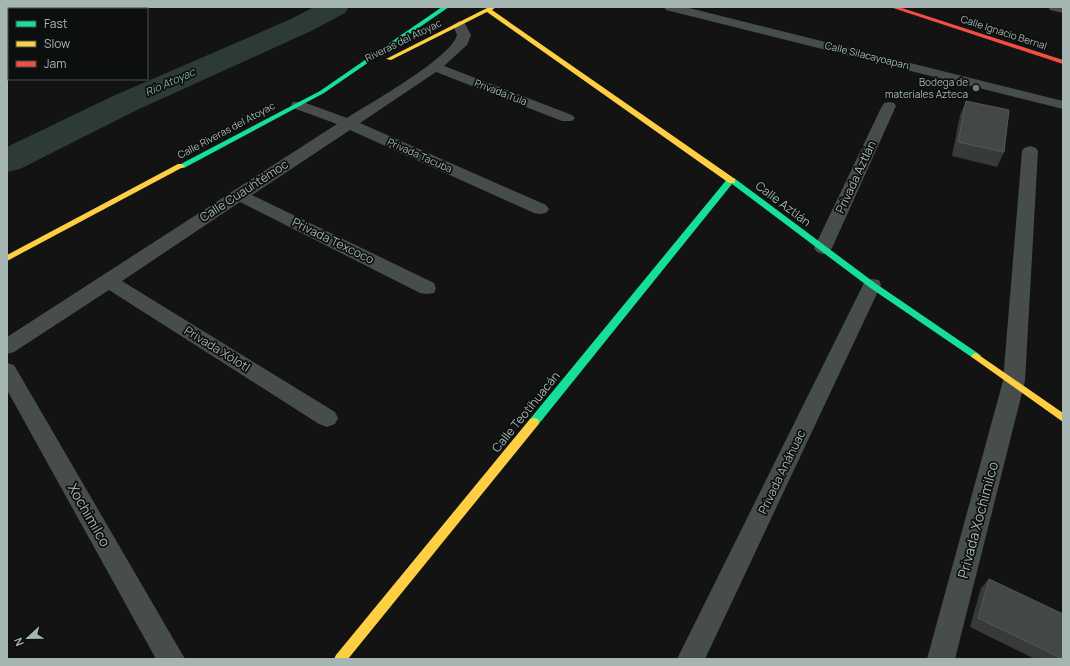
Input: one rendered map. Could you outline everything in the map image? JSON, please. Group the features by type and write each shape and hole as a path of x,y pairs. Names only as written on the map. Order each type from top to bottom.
{"street":[{"name":"Calle Riveras del Atoyac","path":"7,258 322,92 446,7"},
{"name":"Calle Silacayoapan","path":"670,7 1063,105"},
{"name":"Calle Ignacio Bernal","path":"893,7 1063,62"},
{"path":"1054,7 1063,9"},
{"name":"Riveras del Atoyac","path":"322,92 491,8"},
{"name":"Calle Aztlán","path":"491,8 731,180 872,285 1014,381 1063,418"},
{"name":"Calle Cuauhtémoc","path":"7,347 107,280 435,67 462,42 464,34 459,25"},
{"name":"Privada Tula","path":"435,67 567,118"},
{"name":"Privada Tacuba","path":"298,105 348,123 540,209"},
{"name":"Privada Aztlán","path":"823,248 889,106"},
{"name":"Privada Xochimilco","path":"941,659 1014,381 1030,151"},
{"name":"Calle Teotihuacán","path":"340,659 731,180"},
{"name":"Privada Texcoco","path":"239,195 428,288"},
{"name":"Privada Xólotl","path":"107,280 327,418"},
{"name":"Privada Anáhuac","path":"691,659 872,285"},
{"name":"Xochimilco","path":"7,371 171,659"}],"building":[{"path":"966,101 1009,110 1004,152 958,142"},
{"path":"989,579 1063,614 1063,659 978,618"}],"waterway":[{"name":"Río Atoyac","path":"7,161 125,103 301,25 335,7"}],"traffic: fast":[{"path":"181,166 322,92 446,7"},
{"path":"534,422 731,180"},
{"path":"732,181 872,285 976,356"}],"traffic: slow":[{"path":"389,59 493,7"},
{"path":"488,10 732,181"},
{"path":"7,258 181,166"},
{"path":"976,356 1063,418"},
{"path":"340,659 534,422"}],"traffic: jam":[{"path":"893,7 1063,62"}],"place":[{"name":"Bodega de materiales Azteca","path":"976,88"}]}
